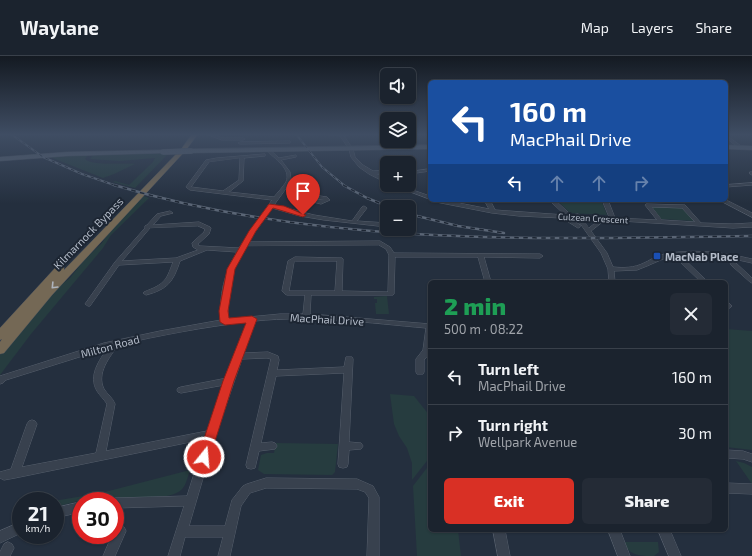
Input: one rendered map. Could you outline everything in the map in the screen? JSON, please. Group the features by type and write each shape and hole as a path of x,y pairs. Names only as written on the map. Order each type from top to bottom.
{"highway":[{"name":"Kilmarnock Bypass","path":"0,336 37,293 169,157"},
{"name":"Kilmarnock Bypass","path":"0,350 48,293 176,157"}],"main road":[{"path":"0,159 21,157"}],"street":[{"path":"238,157 208,161 188,184 188,187 190,189 276,199"},
{"path":"224,193 241,180 242,157"},
{"path":"225,322 224,311 231,269 253,231 289,181 290,177 285,165 275,157"},
{"path":"278,159 287,157"},
{"path":"353,157 361,166 380,178"},
{"path":"416,173 428,170"},
{"path":"371,173 380,172"},
{"path":"289,181 304,184 318,197"},
{"path":"728,186 752,184"},
{"path":"413,192 428,197"},
{"name":"Culzean Crescent","path":"446,202 492,211 520,214 578,216 733,226 752,225"},
{"path":"488,202 492,211"},
{"path":"554,202 569,216"},
{"path":"606,202 612,218"},
{"path":"726,202 752,215"},
{"path":"660,221 648,205 683,206 699,224"},
{"path":"271,206 281,207 303,215 380,224"},
{"path":"354,222 364,208"},
{"path":"88,304 118,263 158,214 170,213"},
{"path":"562,216 578,226"},
{"path":"578,216 599,246 611,269 612,280"},
{"path":"591,229 605,218"},
{"path":"148,227 199,224 205,225 208,228 207,233 195,243 195,246 198,248 205,249 380,244 388,248 392,255 391,294 308,295 287,294 285,291 291,261 295,259 340,259 338,294"},
{"path":"118,263 177,260 205,249"},
{"path":"611,269 645,266 658,258 693,252 730,256 752,261"},
{"path":"675,254 688,264 703,280"},
{"path":"392,255 540,256"},
{"path":"480,255 487,280"},
{"path":"730,256 733,264 752,281"},
{"path":"146,293 166,285 170,281 177,260"},
{"path":"306,316 308,295"},
{"name":"MacPhail Drive","path":"225,322 280,316 306,316 428,327"},
{"path":"174,556 183,532 190,500 211,434 252,319"},
{"name":"Milton Road","path":"0,381 3,378 116,343 225,322"},
{"path":"100,456 111,404 97,383 100,364 116,343"},
{"path":"420,372 420,359 427,351 428,343"},
{"path":"238,356 272,356 275,358 276,363 251,465"},
{"path":"342,464 349,359"},
{"path":"273,373 348,370"},
{"path":"181,390 229,381"},
{"path":"15,473 32,424"},
{"path":"4,475 211,434"},
{"path":"256,447 272,446"},
{"path":"344,446 358,446"},
{"path":"728,454 752,458"},
{"path":"224,556 236,504 247,489 266,483 357,484 369,489 374,497 373,556"},
{"path":"728,488 752,489"},
{"path":"124,504 190,500"},
{"path":"0,537 12,531"},
{"path":"183,532 230,532"},
{"path":"499,532 504,556"},
{"path":"615,532 624,556"},
{"path":"665,532 676,556"},
{"path":"109,556 114,544"}],"green space":[{"path":"51,157 86,157 85,159 94,163 135,164 103,178"},
{"path":"91,157 165,157 135,188 113,182 115,181 129,185 153,162 155,158 120,161 90,159"},
{"path":"144,196 149,198 111,235 103,248 31,334 0,375 0,355 53,291 70,278 85,259 102,243 108,233"},
{"path":"559,202 602,202 607,215 570,213"},
{"path":"654,205 668,205 681,208 695,221 660,219 652,207"},
{"path":"387,296 389,314 376,314 375,303 377,303 377,299 374,299 374,297"},
{"path":"728,329 752,331 752,450 728,447"},
{"path":"390,394 414,396 428,414 428,460 412,480 412,463 407,448 399,436 394,424"},
{"path":"276,443 338,444 335,472 332,475 264,474 258,470 261,455 274,453"},
{"path":"736,461 752,467 752,484"},
{"path":"428,467 428,532 458,532 461,556 417,556 413,486"},
{"path":"190,470 183,488 167,496 124,498 124,492 105,492"},
{"path":"72,498 72,503 64,505 64,499"},
{"path":"623,542 658,542 659,552 654,556 644,556 632,553 625,547"}],"railway":[{"path":"44,157 82,174 114,185"},
{"path":"314,157 322,167 345,186"},
{"path":"114,185 192,205 271,220 350,229 431,235 511,238 752,236"},
{"path":"343,185 380,203"},
{"path":"416,216 458,226 504,233"}],"place":[{"name":"MacNab Place","path":"657,256"}],"route":[{"path":"204,457 229,381 252,319 225,322 225,297 231,269 253,231 271,206 281,207 303,215"}]}
